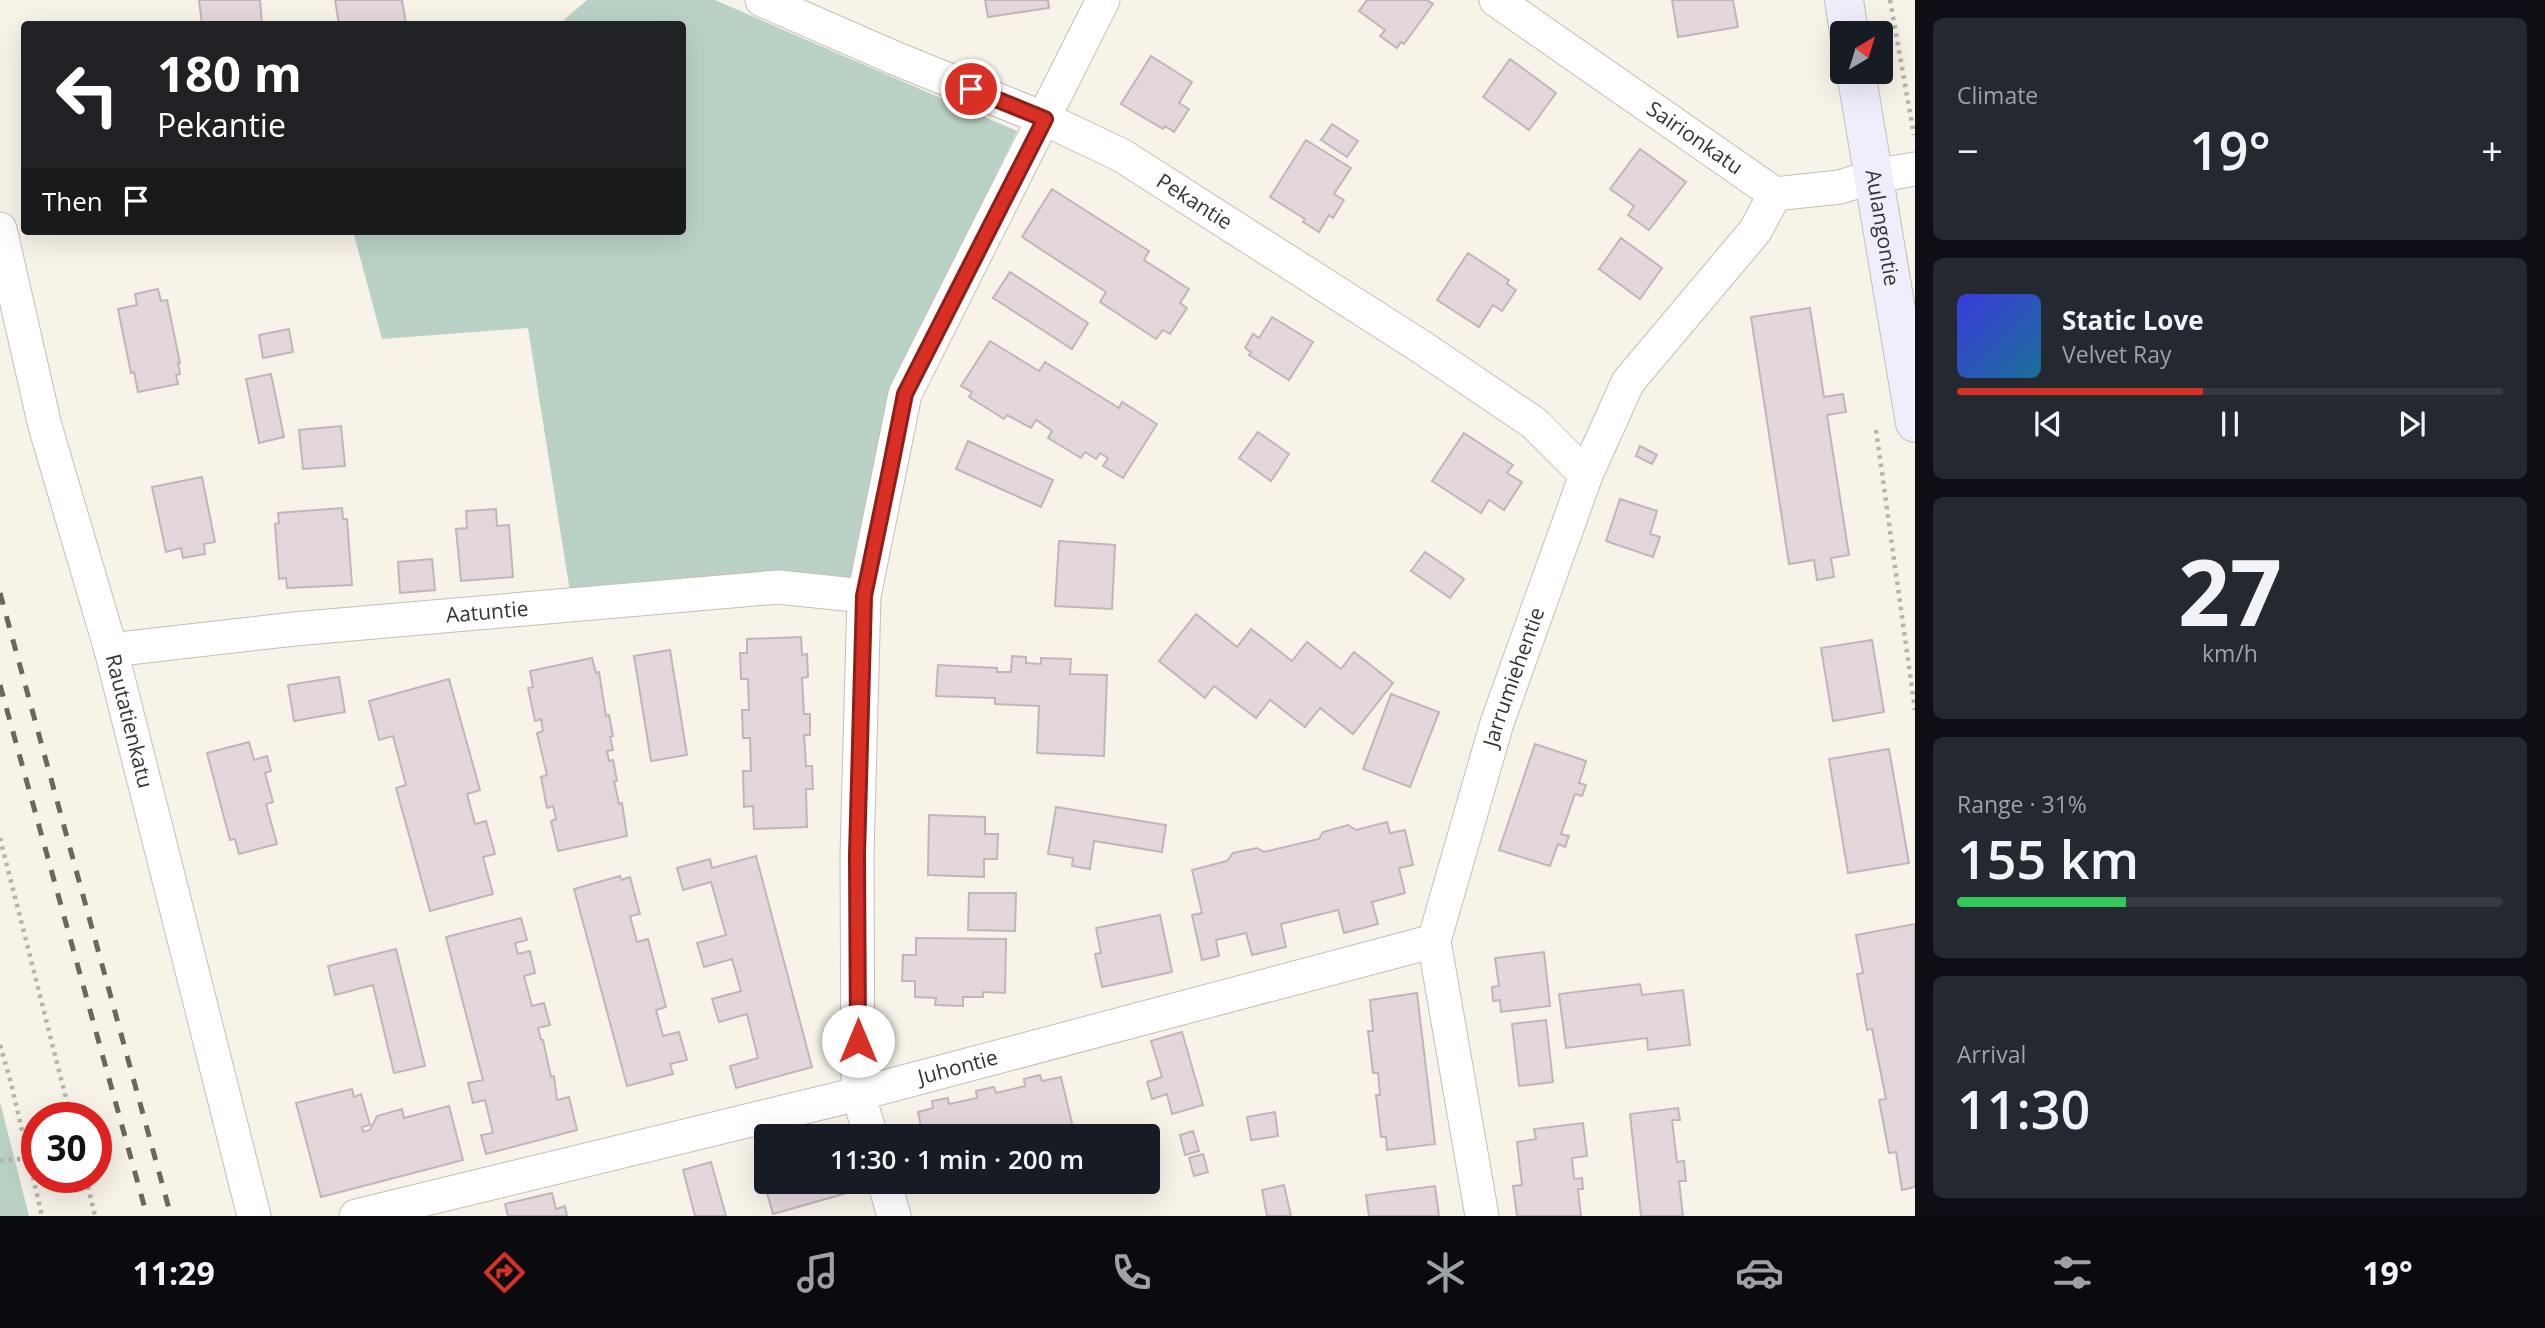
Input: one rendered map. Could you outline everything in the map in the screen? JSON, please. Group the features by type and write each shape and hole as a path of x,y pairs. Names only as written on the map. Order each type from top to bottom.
{"main road":[{"path":"1844,0 1847,21"},
{"name":"Aulangontie","path":"1858,84 1915,423"}],"street":[{"name":"Pekantie","path":"762,0 1045,119 1121,155 1434,355 1534,423 1586,475"},
{"path":"867,1124 858,1094 857,855 864,596 905,394 1104,0"},
{"name":"Sairionkatu","path":"1496,0 1775,194"},
{"path":"1775,194 1840,187 1874,176 1915,169"},
{"name":"Jarrumiehentie","path":"1482,1216 1434,941 1497,723 1586,475 1628,382 1755,231 1775,194"},
{"name":"Rautatienkatu","path":"0,229 45,426 111,650 254,1216"},
{"name":"Aatuntie","path":"111,650 307,628 778,587 864,596"},
{"name":"Juhontie","path":"356,1216 858,1094 1434,941"},
{"path":"888,1194 894,1216"}],"path":[{"path":"1890,0 1915,143"},
{"path":"0,838 67,1102"},
{"path":"0,1045 21,1127"},
{"path":"0,1161 21,1159"},
{"path":"37,1193 42,1216"},
{"path":"90,1193 95,1216"}],"green space":[{"path":"587,0 715,0 1017,131 892,388 853,583 571,598 528,328 382,339 354,235 686,235 686,21 562,21"},
{"path":"0,1102 29,1216 0,1216"}],"building":[{"path":"199,0 260,0 262,21 202,21"},
{"path":"335,0 402,0 406,21 338,21"},
{"path":"985,0 1048,0 1049,8 988,17"},
{"path":"1367,0 1427,0 1433,4 1404,44 1401,42 1397,48 1380,36 1385,30 1359,11"},
{"path":"1672,0 1733,0 1738,27 1678,37"},
{"path":"1151,56 1192,82 1179,103 1189,109 1174,132 1165,126 1163,129 1121,104"},
{"path":"1510,59 1556,93 1529,130 1483,97"},
{"path":"1332,124 1358,141 1347,157 1321,140"},
{"path":"1306,140 1351,168 1334,194 1344,200 1333,218 1329,215 1319,232 1303,222 1305,219 1270,197"},
{"path":"1640,149 1686,182 1649,230 1628,215 1634,206 1610,189"},
{"path":"1052,189 1149,251 1144,260 1189,289 1180,303 1187,308 1170,334 1163,330 1156,339 1100,302 1106,292 1022,237"},
{"path":"1621,238 1662,268 1640,299 1599,269"},
{"path":"1468,253 1509,280 1507,284 1516,290 1502,311 1493,305 1479,327 1437,300"},
{"path":"1010,272 1088,323 1072,349 993,298"},
{"path":"158,289 161,301 167,300 180,374 176,375 178,384 138,392 134,372 131,373 118,309 137,305 135,294"},
{"path":"1810,308 1824,397 1843,394 1846,412 1827,415 1849,555 1831,558 1834,577 1817,580 1814,560 1789,564 1751,317"},
{"path":"1272,317 1313,342 1289,380 1249,355 1251,352 1245,348 1253,334 1259,338"},
{"path":"289,329 293,352 263,358 259,335"},
{"path":"990,341 1039,371 1045,362 1119,408 1122,402 1157,424 1123,478 1103,466 1108,458 1100,453 1096,459 1085,452 1081,458 1048,438 1052,431 1036,420 1031,428 1007,415 1004,419 969,397 972,392 961,386"},
{"path":"271,374 284,437 259,443 246,379"},
{"path":"341,426 345,466 303,469 299,430"},
{"path":"1258,432 1289,454 1271,481 1239,458"},
{"path":"1464,433 1513,465 1507,473 1522,482 1504,510 1489,500 1481,513 1432,481"},
{"path":"968,441 1053,480 1041,507 956,469"},
{"path":"1640,446 1657,455 1652,464 1636,456"},
{"path":"202,477 215,542 204,544 205,554 183,558 181,548 166,552 152,487"},
{"path":"1620,499 1657,511 1650,534 1660,537 1653,557 1606,541"},
{"path":"342,508 343,519 347,519 352,585 287,588 286,578 279,579 275,524 279,523 278,513"},
{"path":"496,509 497,526 509,525 513,577 461,581 456,529 467,528 466,511"},
{"path":"1059,541 1115,545 1112,609 1055,606"},
{"path":"1425,552 1464,579 1450,598 1411,571"},
{"path":"432,559 435,590 400,593 398,562"},
{"path":"1196,614 1237,647 1251,629 1292,661 1307,642 1341,669 1354,652 1393,683 1353,734 1320,708 1305,727 1270,700 1256,718 1214,686 1205,698 1159,661"},
{"path":"801,637 802,655 807,654 808,677 802,678 804,714 810,714 810,735 804,735 806,766 812,766 813,789 806,789 807,827 754,829 753,806 744,807 743,771 751,771 750,738 743,738 742,710 749,710 748,679 741,679 740,653 747,653 747,639"},
{"path":"1872,640 1884,712 1833,721 1821,648"},
{"path":"670,650 687,755 651,761 634,656"},
{"path":"1012,656 1026,657 1026,663 1041,664 1041,658 1071,659 1070,674 1107,675 1104,756 1037,753 1039,706 995,704 995,698 936,696 938,665 997,668 997,672 1011,672"},
{"path":"592,658 596,673 599,672 606,716 609,715 613,750 607,751 609,761 613,760 617,781 614,781 619,804 622,803 627,836 558,851 551,821 556,819 553,806 547,808 541,777 547,775 537,733 543,731 541,719 535,721 528,688 533,687 530,671"},
{"path":"339,677 345,712 294,721 288,685"},
{"path":"449,679 480,790 467,794 475,824 486,821 495,854 483,857 493,894 430,911 396,788 406,785 393,736 379,740 369,701"},
{"path":"1391,694 1439,712 1410,787 1363,769"},
{"path":"249,742 254,760 267,756 271,771 265,773 273,802 266,804 277,844 239,854 235,839 230,840 207,753"},
{"path":"1535,744 1586,761 1579,783 1586,785 1582,796 1575,794 1561,834 1569,836 1565,847 1558,844 1550,866 1499,850"},
{"path":"1889,749 1909,863 1848,873 1829,759"},
{"path":"1056,807 1166,825 1162,852 1094,841 1090,869 1072,866 1073,858 1048,854"},
{"path":"929,815 985,817 985,834 998,834 997,859 984,859 984,877 928,875"},
{"path":"1387,822 1390,833 1405,830 1413,865 1399,868 1405,893 1372,902 1378,924 1344,933 1338,910 1281,924 1286,947 1252,955 1246,933 1216,940 1219,956 1202,960 1192,915 1202,913 1192,870 1227,861 1233,853 1257,848 1264,852 1319,839 1323,832 1348,825 1356,830"},
{"path":"756,856 812,1067 736,1088 730,1066 758,1058 747,1014 719,1022 712,999 741,991 732,959 704,967 697,943 726,935 711,882 683,890 677,868 710,859 712,868"},
{"path":"620,876 621,880 630,877 640,914 630,916 637,942 648,939 666,1007 656,1010 663,1036 679,1032 687,1060 670,1064 673,1074 627,1086 574,889"},
{"path":"969,893 1016,893 1015,931 968,930"},
{"path":"1160,915 1172,972 1102,987 1095,954 1101,953 1096,928"},
{"path":"521,918 527,940 515,943 518,954 530,951 535,973 524,976 532,1006 544,1003 550,1025 538,1028 541,1040 551,1077 554,1076 557,1100 569,1097 577,1130 486,1154 481,1135 493,1133 485,1100 473,1103 468,1083 483,1080 446,937"},
{"path":"1915,924 1915,1187 1902,1190 1896,1152 1889,1153 1879,1100 1886,1099 1872,1029 1867,1030 1857,974 1863,973 1856,935"},
{"path":"916,938 1006,939 1005,993 983,992 983,997 963,997 963,1006 935,1005 936,998 915,997 915,981 902,981 903,955 916,955"},
{"path":"396,949 425,1066 394,1073 373,985 335,995 328,966"},
{"path":"1544,952 1550,1006 1501,1012 1500,1000 1493,1001 1492,987 1499,986 1495,958"},
{"path":"1640,984 1642,995 1683,990 1690,1045 1648,1050 1647,1038 1566,1048 1559,994"},
{"path":"1417,993 1435,1144 1387,1150 1386,1137 1381,1137 1376,1095 1380,1095 1378,1073 1373,1073 1368,1031 1373,1031 1370,1000"},
{"path":"1546,1020 1553,1082 1519,1086 1512,1024"},
{"path":"1182,1032 1203,1105 1172,1114 1167,1094 1152,1099 1147,1082 1162,1077 1151,1041"},
{"path":"1040,1075 1042,1081 1061,1077 1072,1124 920,1124 918,1112 933,1108 932,1101 948,1098 949,1104 977,1098 976,1091 994,1087 996,1093 1025,1086 1024,1079"},
{"path":"352,1089 354,1097 361,1094 370,1125 362,1127 363,1132 370,1130 377,1116 402,1109 404,1118 449,1106 463,1160 321,1197 296,1103"},
{"path":"1678,1108 1680,1120 1672,1120 1677,1162 1684,1161 1686,1181 1679,1181 1683,1216 1641,1216 1630,1114"},
{"path":"1275,1112 1278,1136 1251,1140 1247,1117"},
{"path":"1583,1123 1587,1156 1572,1158 1574,1179 1582,1178 1583,1189 1578,1189 1581,1216 1517,1216 1513,1186 1522,1185 1517,1142 1536,1139 1534,1129"},
{"path":"1193,1131 1199,1151 1185,1155 1180,1135"},
{"path":"1203,1154 1208,1172 1194,1176 1189,1158"},
{"path":"711,1162 726,1216 695,1216 683,1170"},
{"path":"1284,1185 1291,1216 1267,1216 1262,1190"},
{"path":"1435,1186 1439,1216 1369,1216 1366,1195"},
{"path":"552,1193 556,1209 565,1206 567,1216 508,1216 505,1204"},
{"path":"767,1194 843,1194 773,1214"}],"railway":[{"path":"0,593 171,1216"},
{"path":"0,685 147,1216"}],"route":[{"path":"858,1041 857,855 864,596 905,394 1045,119 971,89"}]}
